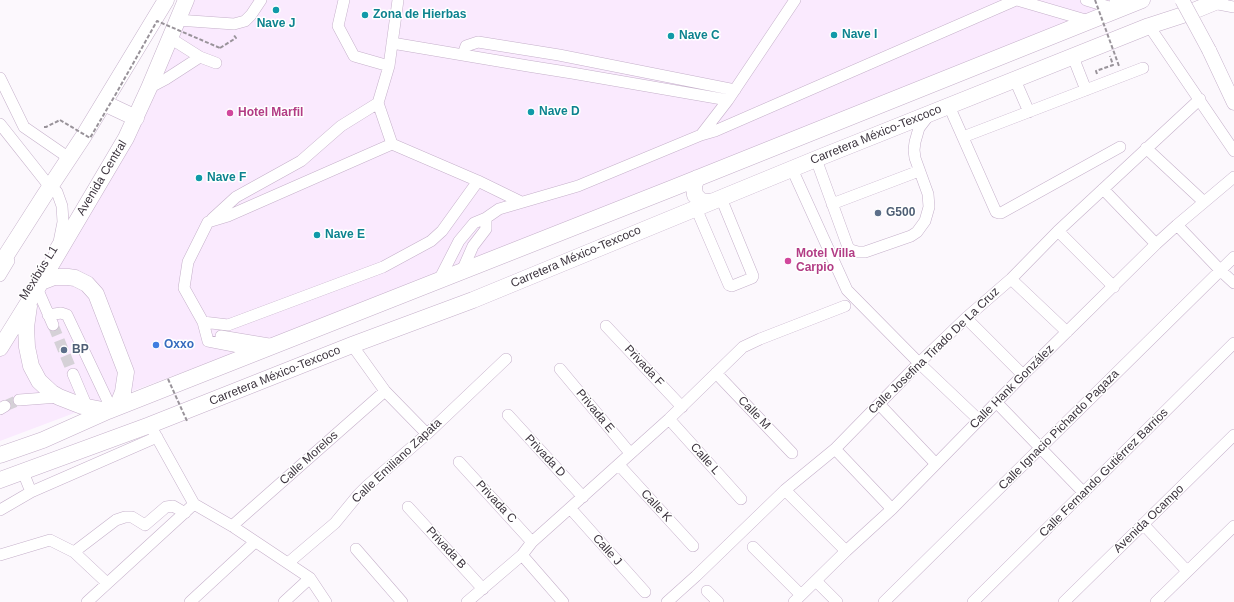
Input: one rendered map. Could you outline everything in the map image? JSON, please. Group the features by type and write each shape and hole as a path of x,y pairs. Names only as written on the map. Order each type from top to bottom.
{"highway":[{"path":"0,266 104,103 166,0"},
{"name":"Avenida Central","path":"0,348 126,138 186,0"},
{"name":"Carretera México-Texcoco","path":"0,485 13,476 77,452 154,431 352,345 473,300 816,159 1149,26 1216,1"},
{"path":"0,455 43,440 112,409 673,188 1089,21 1127,4"},
{"path":"104,103 136,118"},
{"path":"673,188 682,190 688,196 688,205 702,205 701,200 695,195 694,186 697,178"},
{"path":"0,247 47,191"},
{"path":"54,277 68,277 82,281 88,284 96,294 126,372 123,392 112,409 87,407 59,397 39,381 31,366 28,358 26,337 28,313 36,290 54,277"}],"main road":[{"path":"1182,0 1209,50 1234,102"}],"street":[{"path":"177,20 234,24 245,21 261,0"},
{"path":"344,0 338,26 354,56 389,66"},
{"path":"392,144 378,103 389,66 398,0"},
{"path":"701,135 735,90 795,0"},
{"path":"439,280 460,240 474,223 486,218 498,210 578,186 701,135 715,131 1016,0 1089,21"},
{"path":"1086,0 1127,4"},
{"path":"1216,1 1234,7"},
{"path":"1149,26 1234,151"},
{"path":"170,38 200,57 216,63"},
{"path":"463,55 466,46 478,42 559,55 735,90"},
{"path":"392,43 572,72 728,100"},
{"path":"149,88 166,80 200,57"},
{"path":"1073,57 1086,90"},
{"path":"963,137 1143,68"},
{"path":"0,78 24,126 69,158"},
{"path":"1015,80 1029,112"},
{"name":"Calle Josefina Tirado De La Cruz","path":"668,602 785,490 835,449 919,363 1011,278 1103,188 1200,99"},
{"path":"259,351 208,341 203,322 184,288 188,262 208,222 236,197 301,161 341,126 378,103"},
{"path":"949,106 996,212 999,213 1120,147"},
{"path":"816,159 848,248 854,251 865,252 911,236 917,232 925,221 929,207 928,194 915,158 915,142 919,128 931,113"},
{"name":"Mexibús L1","path":"0,124 47,191 57,192 62,206 63,222 59,242 0,335"},
{"path":"208,222 228,216 392,144 478,181 521,202"},
{"path":"1146,148 1204,202"},
{"path":"792,169 847,290 919,363 979,420"},
{"path":"832,204 919,171"},
{"name":"Calle Hank González","path":"797,599 892,509 1023,375 1156,244 1234,177"},
{"path":"203,322 228,325 383,267 431,241 442,231 478,181"},
{"path":"1103,188 1156,244"},
{"path":"0,276 46,201 47,191"},
{"path":"702,205 753,276 752,278 732,286 730,285 702,205"},
{"path":"462,271 473,246 486,229 486,218"},
{"path":"1177,225 1220,271 1234,283"},
{"path":"1058,231 1114,287"},
{"name":"Calle Ignacio Pichardo Pagaza","path":"884,602 1234,257"},
{"path":"1011,278 1067,332"},
{"path":"36,290 50,320 61,313 67,314 112,409"},
{"path":"470,601 522,555 532,542 619,465 630,453 669,419 744,348 760,339 845,306"},
{"path":"966,318 1023,375"},
{"name":"Privada F","path":"606,326 682,407"},
{"path":"206,335 275,345"},
{"name":"Calle Fernando Gutiérrez Barrios","path":"973,602 1234,343"},
{"path":"352,345 385,391 427,434"},
{"name":"Calle Emiliano Zapata","path":"288,563 335,523 367,486 427,434 506,360"},
{"name":"Privada E","path":"560,369 630,453"},
{"name":"Calle M","path":"716,373 792,453"},
{"path":"73,374 87,407"},
{"name":"Calle Morelos","path":"232,526 385,391"},
{"path":"20,400 59,397"},
{"path":"997,403 1084,493"},
{"path":"879,404 936,464"},
{"name":"Privada D","path":"508,415 583,497"},
{"name":"Calle L","path":"669,419 741,499"},
{"path":"0,510 31,492 86,468 154,431 194,504 232,526 310,578 326,602"},
{"name":"Avenida Ocampo","path":"1064,602 1234,435"},
{"path":"835,449 892,509"},
{"path":"77,452 86,468"},
{"name":"Privada C","path":"459,462 532,542"},
{"name":"Calle K","path":"619,465 693,546"},
{"path":"13,476 31,492"},
{"path":"785,490 846,551"},
{"path":"87,602 194,504"},
{"path":"74,552 116,520 125,517 132,517 145,525 166,507 173,506 185,512"},
{"name":"Privada B","path":"408,507 483,589"},
{"name":"Calle J","path":"570,508 645,592"},
{"path":"1143,524 1187,571"},
{"path":"1156,602 1234,526"},
{"path":"0,555 50,540 74,552 107,583"},
{"path":"190,602 256,542"},
{"path":"753,547 797,599"},
{"path":"356,549 402,602"},
{"path":"522,555 563,602"},
{"path":"284,602 310,578"},
{"path":"816,581 836,602"},
{"path":"707,591 718,602"}],"path":[{"path":"1095,0 1119,66 1097,74 1096,71 1113,65"},
{"path":"60,120 90,138 157,21 220,48 236,38 231,31"},
{"path":"168,379 187,421"}],"shaded area":[{"path":"187,0 1113,0 1115,11 356,307 0,441 0,355 106,182"}],"tunnel":[{"path":"53,325 73,374"},
{"path":"5,406 19,400"}],"place":[{"name":"Nave J","path":"276,10"},
{"name":"Zona de Hierbas","path":"365,15"},
{"name":"Nave I","path":"834,35"},
{"name":"Nave C","path":"671,36"},
{"name":"Nave D","path":"531,112"},
{"name":"Hotel Marfil","path":"230,113"},
{"name":"Nave F","path":"199,178"},
{"name":"G500","path":"878,213"},
{"name":"Nave E","path":"317,235"},
{"name":"Motel Villa Carpio","path":"788,261"},
{"name":"Oxxo","path":"156,345"},
{"name":"BP","path":"64,350"}]}
